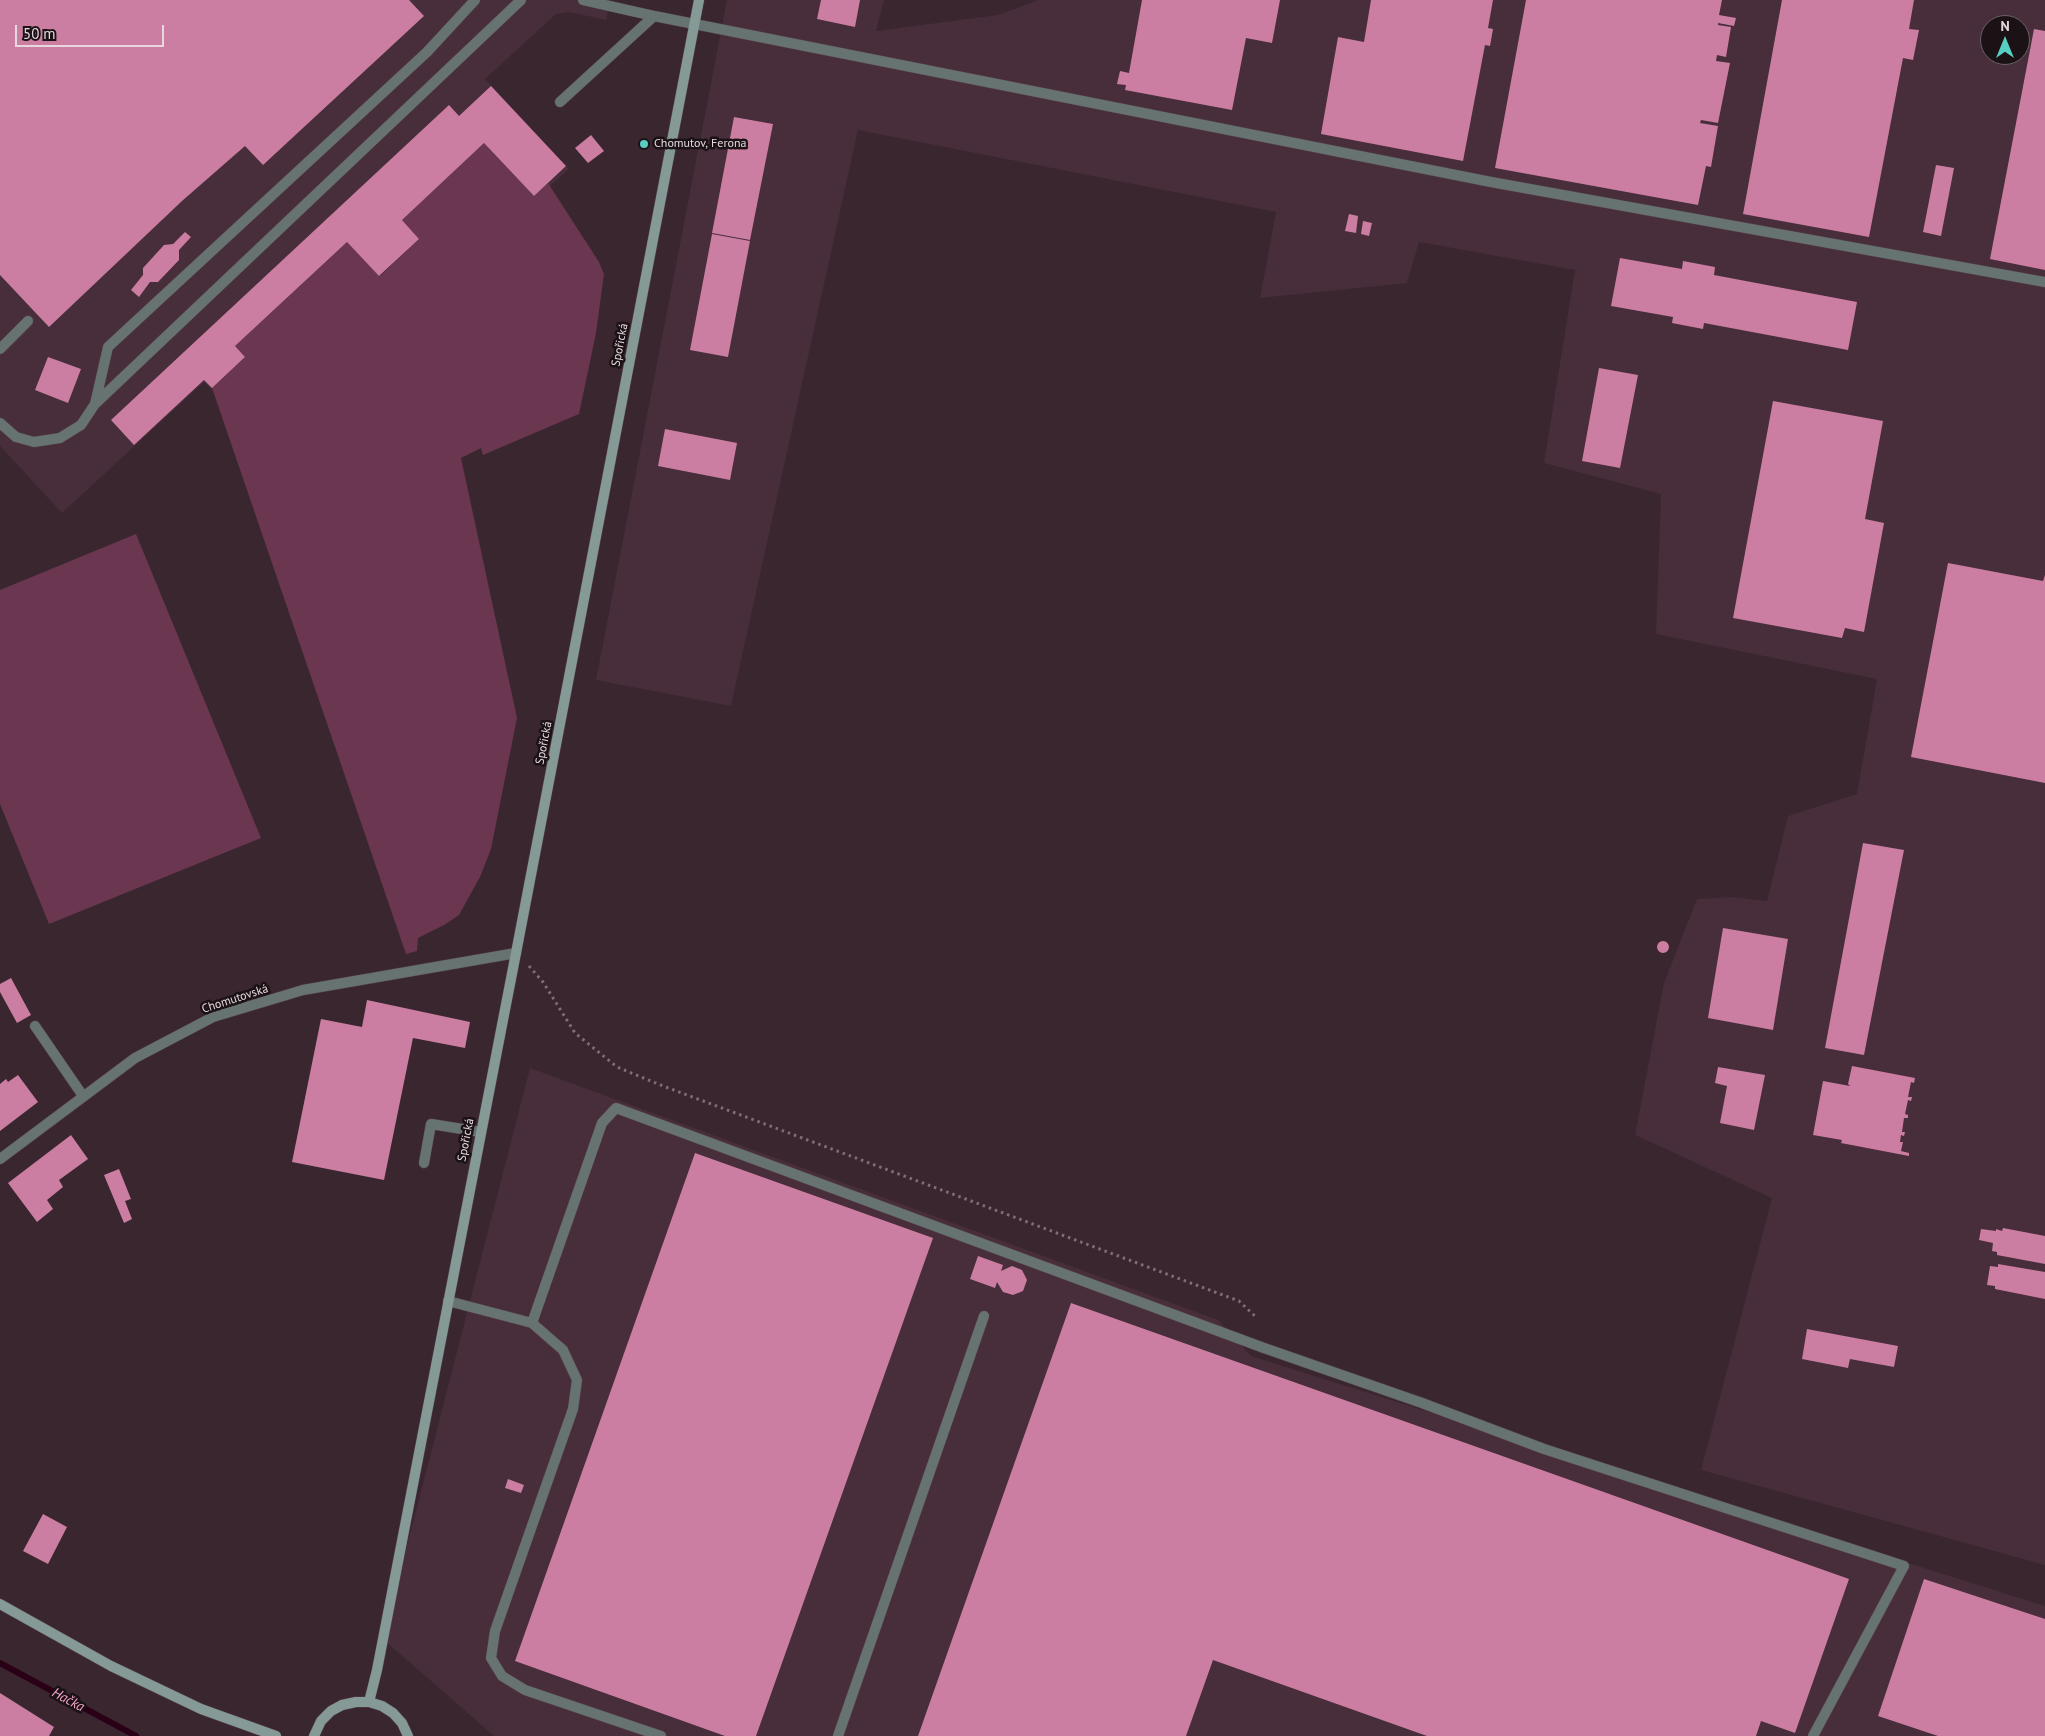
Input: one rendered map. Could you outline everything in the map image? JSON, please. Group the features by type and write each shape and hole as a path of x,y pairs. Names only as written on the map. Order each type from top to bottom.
{"street":[{"path":"95,404 108,348 420,58 475,0"},
{"path":"0,423 16,437 34,442 60,438 81,426 95,404 521,0"},
{"path":"583,0 694,25 1491,182 2045,282"},
{"name":"Spořická","path":"369,1702 377,1670 699,0"},
{"path":"560,102 654,16"},
{"path":"0,349 28,321"},
{"name":"Chomutovská","path":"0,1159 135,1058 213,1017 303,990 516,953"},
{"path":"35,1026 83,1096"},
{"path":"532,1323 602,1123 616,1108 1544,1449 1904,1566 1813,1736"},
{"path":"424,1163 431,1124 481,1132"},
{"path":"448,1301 532,1323 563,1350 577,1380 573,1408 495,1631 491,1658 502,1676 525,1690 661,1736"},
{"path":"838,1736 984,1316"},
{"path":"0,1604 111,1666 201,1709 276,1736"},
{"path":"314,1736 321,1721 331,1712 349,1703 369,1702 382,1706 393,1713 402,1723 408,1736"}],"path":[{"path":"516,953 543,982 575,1033 617,1067 672,1090 1239,1301 1257,1318"}],"shaded area":[{"path":"0,0 610,0 606,20 569,12 556,14 485,79 569,169 550,186 548,183 534,196 485,143 403,225 418,241 379,276 347,242 235,346 245,357 212,390 204,382 62,513 0,446"},
{"path":"727,0 884,0 876,31 998,15 1038,0 2045,0 2045,1565 1701,1470 1772,1198 1635,1135 1664,983 1697,899 1732,897 1767,901 1788,816 1857,794 1877,679 1656,634 1661,494 1544,463 1575,270 1419,242 1407,283 1260,298 1276,212 858,130 731,706 596,680"},
{"path":"484,143 534,196 548,183 599,262 604,274 596,333 579,414 483,455 481,448 461,458 517,718 491,849 480,877 459,915 418,938 417,951 406,954 212,388 245,357 235,346 347,242 380,276 419,239 402,220"},
{"path":"136,534 261,838 49,924 0,804 0,590"},
{"path":"530,1068 1218,1320 1251,1356 2045,1606 2045,1736 494,1736 383,1639"}],"building":[{"path":"0,0 409,0 424,16 263,165 245,146 182,201 49,327 0,275"},
{"path":"821,0 860,0 855,27 817,19"},
{"path":"1142,0 1280,0 1272,43 1246,38 1232,110 1125,90 1126,85 1117,84 1120,71 1129,73"},
{"path":"1371,0 1493,0 1488,28 1493,29 1490,46 1485,45 1463,161 1321,134 1338,37 1364,42"},
{"path":"1526,0 1722,0 1719,15 1736,18 1734,26 1718,23 1718,25 1731,27 1726,57 1717,55 1716,61 1730,63 1718,123 1701,120 1700,123 1718,126 1711,167 1706,166 1698,205 1495,168"},
{"path":"1782,0 1914,0 1909,29 1919,30 1913,60 1903,58 1869,237 1743,214"},
{"path":"2034,29 2045,31 2045,270 1990,259 2027,65 2030,65 2030,50"},
{"path":"491,86 566,166 534,196 484,143 402,220 419,239 379,276 347,242 235,346 245,357 212,388 204,380 134,445 111,420 449,105 459,116"},
{"path":"734,117 773,124 750,240 712,233"},
{"path":"591,135 604,151 588,163 575,148"},
{"path":"1936,165 1954,168 1941,236 1923,232"},
{"path":"1349,214 1358,216 1356,233 1345,231"},
{"path":"1363,221 1372,223 1369,236 1361,234"},
{"path":"185,232 191,237 179,250 179,260 158,282 150,282 139,297 131,290 143,275 143,268 164,245 173,244"},
{"path":"712,234 750,241 728,357 690,350"},
{"path":"1620,258 1682,269 1683,261 1715,267 1714,275 1857,302 1848,350 1704,323 1703,329 1672,323 1673,317 1611,306"},
{"path":"48,357 81,369 68,403 35,390"},
{"path":"1599,368 1638,375 1620,468 1582,461"},
{"path":"1773,401 1883,421 1865,519 1884,523 1864,632 1845,628 1842,638 1733,618"},
{"path":"665,429 737,443 730,480 658,466"},
{"path":"1948,563 2043,581 2045,575 2045,783 1911,757"},
{"path":"1863,843 1904,850 1864,1055 1825,1048"},
{"path":"1723,928 1788,939 1773,1030 1708,1018"},
{"path":"1665,941 1668,942 1668,952 1661,953 1658,952 1657,945 1658,942"},
{"path":"11,978 31,1015 17,1023 0,992 0,984"},
{"path":"367,1000 470,1022 465,1048 413,1038 384,1180 292,1162 321,1019 362,1027"},
{"path":"1852,1066 1915,1078 1914,1083 1911,1082 1908,1097 1912,1097 1911,1101 1908,1100 1905,1114 1908,1115 1908,1118 1904,1118 1902,1132 1905,1132 1904,1136 1901,1135 1900,1142 1903,1142 1901,1151 1909,1153 1909,1156 1841,1143 1842,1140 1813,1135 1823,1081 1850,1086 1848,1084"},
{"path":"1718,1067 1765,1075 1754,1130 1720,1123 1727,1086 1715,1083"},
{"path":"18,1075 38,1102 0,1131 0,1084 6,1079 8,1082"},
{"path":"71,1135 88,1159 59,1180 63,1187 47,1200 53,1209 37,1222 8,1183"},
{"path":"695,1153 933,1238 756,1736 725,1736 515,1661"},
{"path":"119,1169 131,1199 125,1201 132,1219 124,1223 104,1175"},
{"path":"2003,1228 2045,1236 2045,1264 1997,1255 1997,1252 1992,1251 1993,1243 1979,1240 1981,1229 2002,1231"},
{"path":"978,1256 1003,1265 1001,1271 1012,1266 1022,1270 1027,1280 1023,1291 1013,1295 1003,1292 997,1282 995,1288 970,1279"},
{"path":"1998,1264 2045,1272 2045,1299 1995,1289 1995,1286 1987,1285 1990,1266 1998,1267"},
{"path":"1071,1303 1849,1579 1795,1733 1761,1721 1756,1736 1427,1736 1213,1660 1186,1736 918,1736"},
{"path":"1807,1329 1898,1346 1894,1367 1850,1359 1848,1368 1802,1359"},
{"path":"508,1479 524,1485 521,1493 505,1488"},
{"path":"43,1514 67,1527 48,1564 23,1551"},
{"path":"1924,1579 2045,1619 2045,1736 1938,1736 1878,1716"},
{"path":"0,1693 54,1727 49,1736 0,1736"}],"waterway":[{"name":"Hačka","path":"0,1663 136,1736"}],"place":[{"name":"Chomutov, Ferona","path":"644,144"}]}
